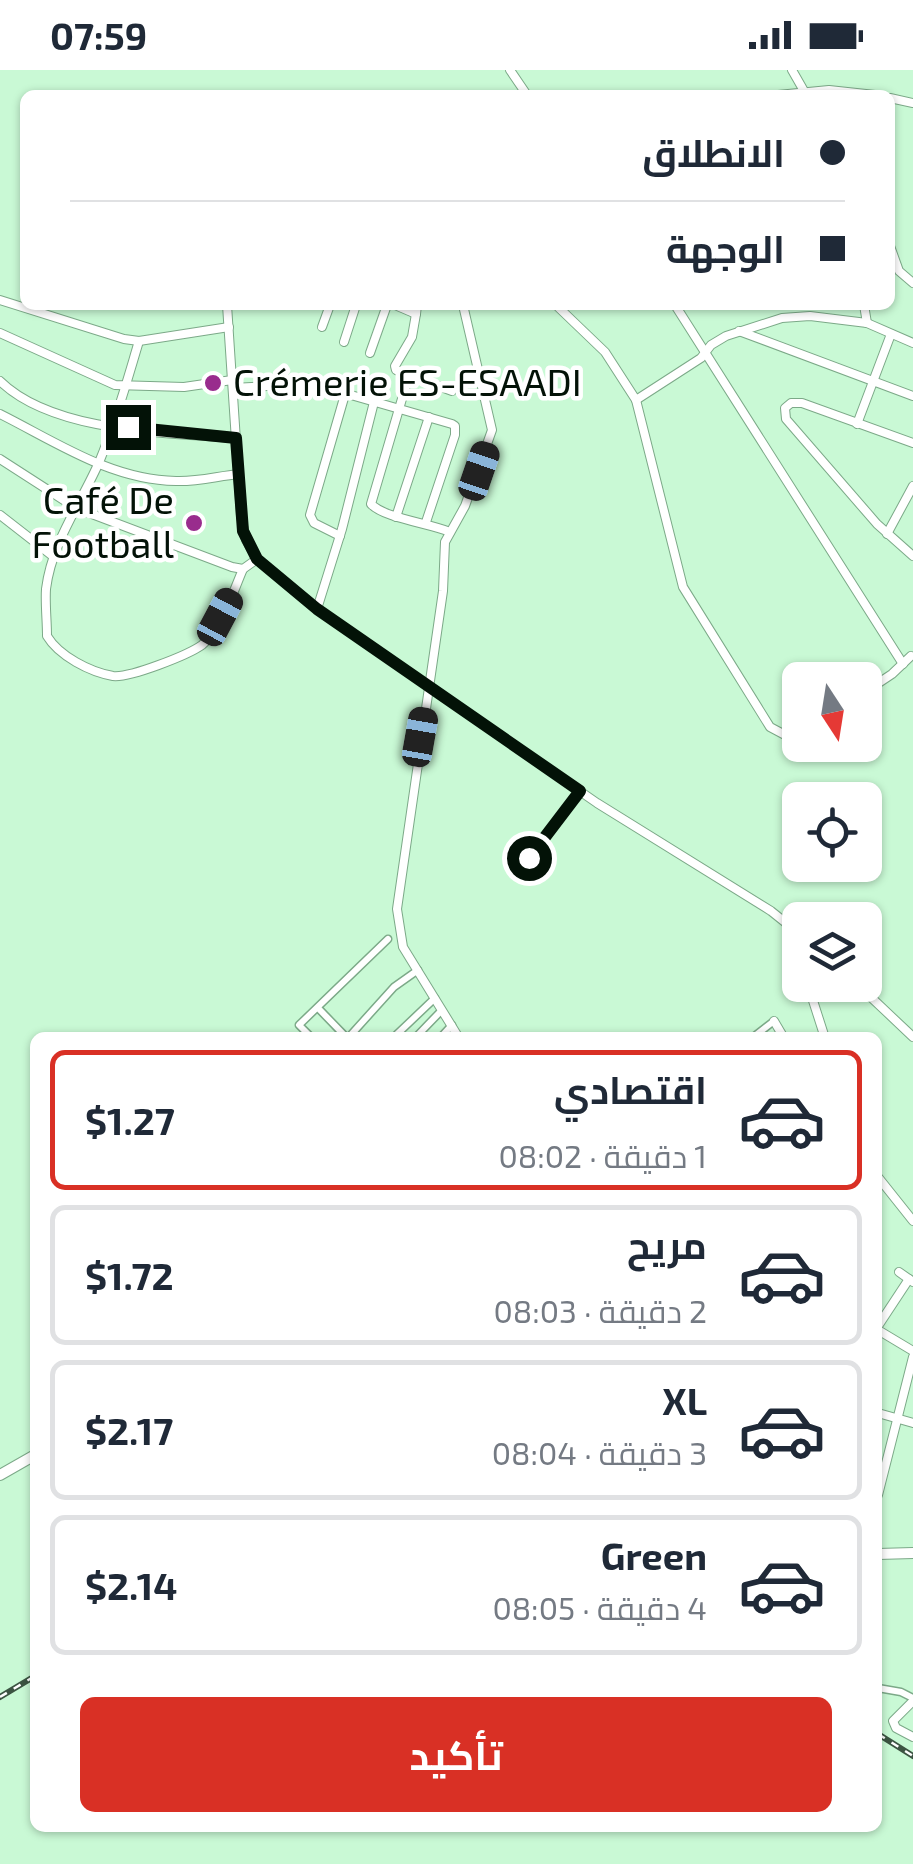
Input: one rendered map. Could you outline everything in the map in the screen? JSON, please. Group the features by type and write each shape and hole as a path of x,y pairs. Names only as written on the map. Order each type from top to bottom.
{"street":[{"path":"895,273 913,283"},
{"path":"32,310 139,341 229,327"},
{"path":"228,310 243,531 257,559 317,609 580,791 738,888 782,920"},
{"path":"322,328 328,310"},
{"path":"344,342 354,310"},
{"path":"370,353 385,310"},
{"path":"416,310 412,337 396,370 452,392"},
{"path":"456,1032 400,939 396,909 443,591 444,546 465,506 492,430 463,310"},
{"path":"561,310 605,352 636,400 683,587 770,727 782,733"},
{"path":"679,310 903,664"},
{"path":"865,310 867,323"},
{"path":"636,400 701,358 711,345 738,331 782,318 810,316 867,323 913,343"},
{"path":"738,331 913,396"},
{"path":"0,333 103,381 126,386 286,385 346,391 452,424 456,429 426,522"},
{"path":"856,424 890,334"},
{"path":"139,341 98,464 54,557 46,589 47,636 64,654 113,676 132,673 198,648 209,637 243,569 257,559"},
{"path":"408,375 371,502 376,510 450,532"},
{"path":"0,381 47,413 113,425 236,438"},
{"path":"340,536 311,520 310,512 346,391"},
{"path":"317,609 374,402"},
{"path":"913,443 802,403 791,403 785,408 786,419 888,534 913,556"},
{"path":"0,414 98,464 156,480 179,482 239,474"},
{"path":"396,517 429,417"},
{"path":"0,460 76,508 243,569"},
{"path":"888,534 913,486"},
{"path":"0,514 54,557"},
{"path":"882,679 912,657 892,647"},
{"path":"520,872 580,791"},
{"path":"306,1032 300,1025 388,938"},
{"path":"353,1032 394,987 418,970"},
{"path":"399,1032 436,997"},
{"path":"813,1002 823,1032"},
{"path":"876,1002 913,1037"},
{"path":"318,1008 342,1032"},
{"path":"421,1032 441,1010"},
{"path":"760,1032 774,1021 780,1032"},
{"path":"446,1032 452,1025"},
{"path":"882,1182 913,1221"},
{"path":"882,1322 911,1281 899,1272"},
{"path":"882,1331 913,1354 882,1479"},
{"path":"882,1414 913,1423"},
{"path":"0,1475 30,1458"},
{"path":"882,1554 913,1553"},
{"path":"882,1689 902,1692 913,1699 893,1720 896,1728 913,1737"}],"railway":[{"path":"0,1697 30,1679"},
{"path":"882,1737 913,1756"}],"place":[{"name":"Crémerie ES-ESAADI","path":"213,383"},
{"name":"Café De Football","path":"194,523"}],"route":[{"path":"128,427 236,438 243,531 257,559 317,609 580,791 529,858"}]}
